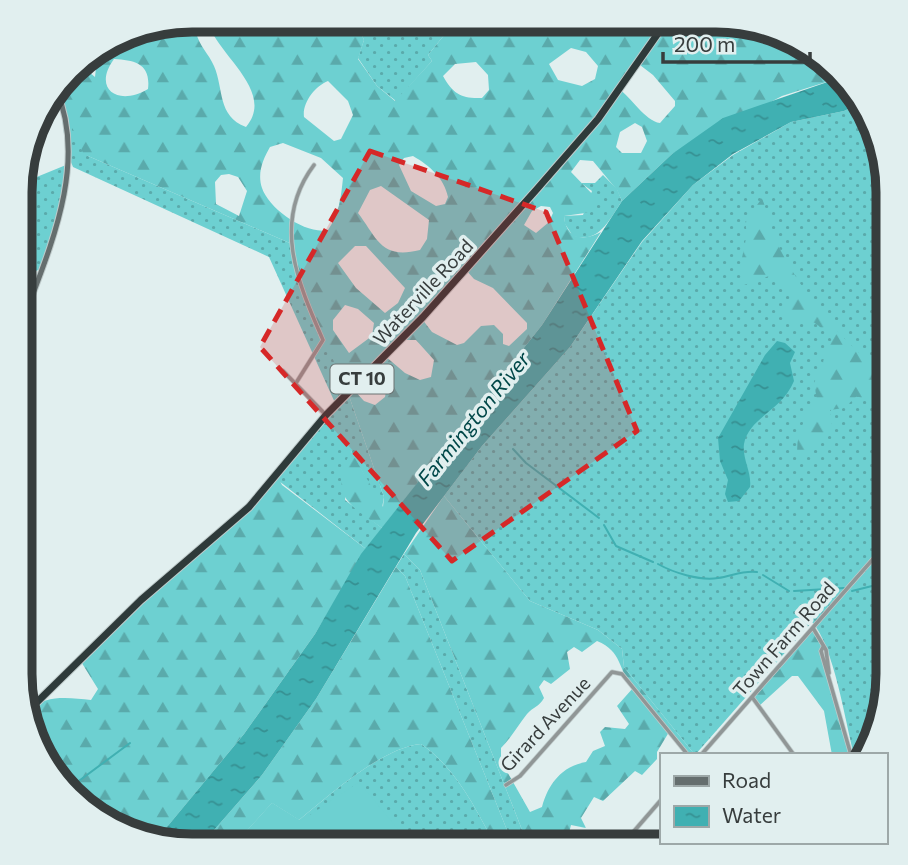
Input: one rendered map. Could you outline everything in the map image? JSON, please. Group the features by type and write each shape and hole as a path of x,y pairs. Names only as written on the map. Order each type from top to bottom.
{"highway":[{"name":"Waterville Road","path":"35,704 141,600 248,507 326,415 423,317 512,219 597,120 659,32"}],"street":[{"path":"32,296 57,228 63,200 66,123 60,102"},
{"path":"296,383 323,340 296,279 292,251 293,211 306,176 314,165"},
{"path":"283,371 326,415"},
{"name":"Town Farm Road","path":"703,753 876,556"},
{"path":"813,628 826,650 829,673 850,753"},
{"name":"Girard Avenue","path":"506,785 520,776 612,672 622,674 686,753"},
{"path":"752,697 793,753"},
{"path":"632,833 660,801"}],"highlighted area":[{"path":"370,151 546,212 637,431 452,561 260,347"}],"green space":[{"path":"196,32 214,66 226,109 230,116 246,127 253,115 251,90 212,32 361,32 364,40 358,59 377,86 395,101 432,61 428,55 445,34 444,32 737,33 758,37 787,48 832,80 782,96 672,154 622,201 617,190 593,161 580,160 571,172 597,199 592,212 564,216 565,224 576,236 588,237 601,232 542,325 382,528 351,505 345,497 341,478 351,451 383,507 384,497 348,393 352,388 364,401 375,405 385,397 386,391 370,370 346,373 335,364 297,279 292,244 83,153 61,100 86,71 95,77 96,64 121,48 161,35","holes":["571,48 586,52 598,66 595,79 582,86 558,80 549,64","114,59 135,62 147,74 148,89 127,96 111,92 106,79","476,62 488,75 489,90 482,98 469,98 454,91 443,76 455,64","636,62 653,75 675,101 675,106 660,123 649,118 619,89","328,81 348,101 353,115 341,139 334,141 304,117 307,101","635,123 642,127 647,141 641,153 622,153 616,147 620,132","283,143 321,158 343,178 339,206 328,230 309,228 289,219 266,196 260,172 270,147","413,156 425,164 443,184 448,197 445,204 436,206 411,191 399,165 404,158","221,175 238,177 247,191 239,216 216,204 215,182","381,186 429,220 427,239 420,250 397,252 388,249 376,238 358,213 370,190","541,206 550,207 553,213 549,222 536,233 524,225 532,211","355,246 366,246 405,288 398,303 385,313 356,288 338,263","466,270 474,279 493,288 527,323 527,329 509,346 503,344 503,334 494,325 481,326 464,343 457,345 432,332 422,319","345,305 358,309 374,323 372,336 349,353 333,330 333,320","400,340 416,340 434,360 431,377 420,380 405,373 385,356"]},
{"path":"361,32 445,34 428,55 432,61 396,101 377,86 358,58 364,40"},
{"path":"60,101 88,156 292,244 339,370 355,374 371,369 348,393 384,497 382,508 351,451 345,500 382,528 366,549 279,481 278,477 336,405 269,257 73,167 66,150"},
{"path":"852,107 864,131 871,150 876,181 876,684 873,704 868,725 854,753 833,666 820,633 812,622 697,753 693,753 624,667 622,649 598,630 530,601 444,496 482,446 570,347 642,242 693,185 733,155 791,122"},
{"path":"66,165 63,200 41,269 32,272 32,192 33,179"},
{"path":"603,175 617,189 622,201 608,223 597,233 582,238 573,236 565,224 564,216 583,215 592,191 581,183 595,183"},
{"path":"762,198 777,243 813,302 841,335 876,367 876,406 857,396 844,408 830,410 832,433 812,450 798,457 801,427 817,400 814,383 832,340 816,324 783,318 790,297 783,281 769,276 744,285 741,269 746,238 745,222"},
{"path":"278,477 282,485 366,549 315,634 244,734 164,831 140,825 103,806 71,779 53,753 40,725 35,705 51,699 91,700 98,689 80,660"},
{"path":"444,496 530,601 598,630 622,649 624,667 693,753 686,753 669,732 657,752 657,759 642,775 635,771 603,801 594,797 581,818 586,828 571,825 569,833 523,833 420,570 404,554","holes":["597,641 611,650 633,688 617,706 629,724 625,729 605,727 600,732 605,746 593,751 586,762 570,767 557,777 542,807 530,812 501,761 501,748 527,714 544,698 539,687 544,680 551,684 570,669 567,652 574,647 582,652"]},
{"path":"404,554 420,570 523,833 508,833 405,576 396,567"},
{"path":"396,567 405,576 508,833 488,833 455,777 421,744 406,747 373,763 299,820 272,803 245,833 211,833 262,775 316,699"},
{"path":"813,628 823,647 821,651 850,753 832,753 824,711 798,676 792,676 759,706 752,697"},
{"path":"421,744 445,765 488,833 245,833 272,803 299,820 373,763 406,747"},
{"path":"359,782 401,833 245,833 272,803 301,821"}],"water":[{"name":"Farmington River","path":"832,80 852,107 791,122 733,154 693,185 642,241 570,347 482,446 416,533 316,699 262,775 211,833 164,831 244,734 315,634 361,554 542,325 622,201 672,154 723,118"},
{"path":"777,341 785,343 795,352 790,363 794,381 788,392 747,435 744,455 750,487 739,501 728,502 725,494 728,480 720,461 718,438 765,355"}],"waterway":[{"path":"513,449 526,463 599,518"},
{"path":"604,525 616,546 653,562"},
{"path":"658,564 679,573 703,578 757,572"},
{"path":"763,575 789,591"},
{"path":"852,591 876,585"},
{"path":"794,591 844,588"},
{"path":"75,783 130,743"}]}
